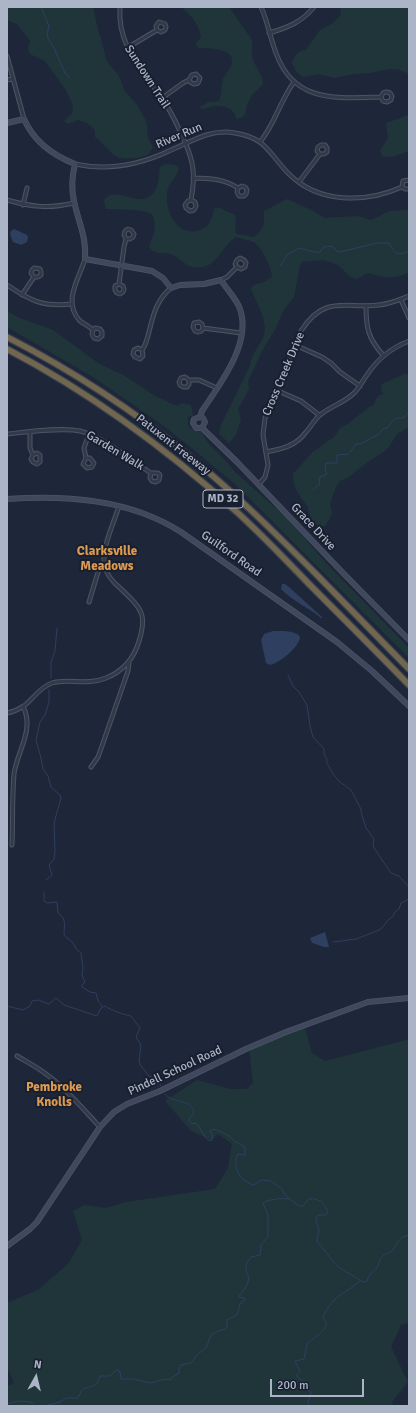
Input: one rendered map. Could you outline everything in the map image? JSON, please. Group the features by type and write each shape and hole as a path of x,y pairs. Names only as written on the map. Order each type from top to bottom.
{"highway":[{"name":"Patuxent Freeway","path":"7,337 46,358 100,391 190,456 265,523 409,668"},
{"name":"Patuxent Freeway","path":"7,350 65,382 111,412 156,444 201,480 273,547 409,685"}],"street":[{"name":"Sundown Trail","path":"120,7 121,31 127,48 171,113 191,156 194,178 191,200"},
{"path":"261,7 279,62 294,82 311,92 324,96 337,98 381,97"},
{"path":"270,33 300,21 314,7"},
{"path":"127,48 157,30"},
{"name":"River Run","path":"7,56 24,119 34,137 45,148 57,156 75,164 101,168 121,166 150,159 203,135 221,132 243,134 260,142 270,150 288,172 299,182 309,189 323,194 353,198 378,195 402,187 404,181 409,180"},
{"path":"7,80 13,79"},
{"path":"162,98 189,80"},
{"path":"260,142 272,125 284,98 294,82"},
{"path":"7,123 24,119"},
{"path":"299,182 320,154"},
{"path":"75,164 72,183 74,203 84,237 84,259 73,292 72,304 74,312 78,318 93,330"},
{"path":"194,178 211,178 221,180 238,188"},
{"path":"402,187 409,189"},
{"path":"23,205 28,188"},
{"path":"7,200 23,205 48,207 74,203"},
{"path":"119,284 126,239"},
{"path":"84,259 152,271 163,278 171,288"},
{"path":"142,350 146,343 153,315 165,293 171,288 180,285 204,284 221,280 227,277 237,267"},
{"path":"22,295 34,277"},
{"path":"200,417 202,410 233,361 241,333 242,320 239,308 235,298 221,280"},
{"path":"7,285 29,299 43,304 72,304"},
{"name":"Cross Creek Drive","path":"259,484 265,477 268,465 264,424 276,390 295,345 308,320 331,306 344,304 366,306 390,303 409,296"},
{"path":"401,300 409,318"},
{"path":"366,306 366,327 368,333 383,355"},
{"path":"203,328 241,333"},
{"path":"266,452 282,449 295,443 319,415 346,401 352,396 373,366 383,355 409,340"},
{"path":"295,345 322,357 360,386"},
{"path":"189,380 199,380 217,388"},
{"path":"276,390 301,401 319,415"},
{"path":"200,417 203,418 205,422 202,428 196,428 193,423 194,418 200,417"},
{"name":"Grace Drive","path":"202,428 259,484 409,640"},
{"name":"Garden Walk","path":"7,434 74,430 89,434 152,473"},
{"path":"30,432 30,448 32,455"},
{"path":"86,458 84,448 89,434"},
{"name":"Guilford Road","path":"7,499 65,498 88,500 140,511 156,518 181,532 337,642 372,671 409,706"},
{"path":"91,767 98,757 128,671 129,662 142,632 143,618 140,609 111,578 105,568 105,551 119,506"},
{"path":"89,602 99,569 104,562"},
{"path":"7,714 24,706 43,688 50,684 57,682 95,682 112,675 129,662"},
{"path":"12,845 14,773 27,729 28,716 24,706"},
{"path":"7,814 13,814"},
{"name":"Pindell School Road","path":"7,1246 37,1222 100,1127 114,1112 127,1104 160,1091 244,1050 286,1032 368,1002 409,998"},
{"path":"17,1056 33,1065 66,1091 100,1127"}],"green space":[{"path":"7,7 93,7 106,59 119,76 124,90 138,106 145,119 148,129 148,138 153,147 147,155 136,158 119,157 113,154 101,141 95,137 95,130 87,123 78,120 68,124 64,121 72,114 73,105 66,90 45,61 30,54 28,49 30,41 18,25 7,20"},
{"path":"181,7 229,7 252,40 252,57 262,77 263,84 252,95 247,105 245,115 241,118 236,119 233,112 225,107 214,106 205,109 199,108 208,102 219,101 223,79 230,69 232,58 229,54 220,50 199,48 195,45 201,37 198,28 191,17"},
{"path":"340,7 409,7 409,74 400,70 390,69 334,78 319,74 303,77 296,71 292,62 296,55 301,51 306,50 320,30 333,23 341,15"},
{"path":"409,114 409,152 392,157 382,156 380,151 388,138 386,123"},
{"path":"165,164 175,165 179,168 178,173 168,189 167,199 169,212 172,218 175,223 185,230 197,231 203,229 208,225 215,208 220,208 235,215 236,234 254,237 262,229 264,211 287,199 325,218 357,216 371,220 390,211 409,210 409,272 403,275 398,277 384,277 368,273 357,279 352,278 338,265 324,260 302,262 300,265 294,297 283,311 275,330 263,349 248,381 249,389 238,409 241,419 236,435 229,443 219,434 221,425 250,366 253,355 262,340 265,328 262,314 251,289 253,285 264,282 272,277 272,273 261,249 255,243 236,237 225,247 213,262 207,266 190,266 171,254 157,253 149,247 155,226 152,214 135,210 106,209 104,200 109,196 116,195 144,199 151,196 157,187 160,167"},
{"path":"7,311 20,318 53,330 98,363 125,376 155,396 177,406 182,403 191,405 193,415 188,417 188,425 191,429 201,432 209,444 236,473 288,519 326,563 409,648 409,658 235,484 157,421 93,377 7,327"},
{"path":"404,374 409,374 409,427 397,434 389,447 382,453 349,477 340,481 330,503 332,513 330,518 325,526 320,527 312,518 308,507 298,492 294,483 293,474 313,452 335,436 340,428 374,405 376,399 380,395 383,395 381,391 382,384"},
{"path":"304,1025 312,1053 325,1061 409,1039 409,1323 401,1325 391,1347 408,1382 392,1402 394,1406 7,1406 7,1386 14,1383 7,1367 7,1303 38,1290 68,1264 82,1240 73,1211 84,1205 106,1208 126,1202 215,1189 228,1168 232,1144 218,1134 212,1140 191,1131 165,1101 197,1080 230,1089 247,1089 253,1083 249,1047"}],"water":[{"path":"14,229 27,235 27,242 21,245 13,242 10,234"},
{"path":"282,584 289,587 323,618 285,593 281,589"},
{"path":"273,631 292,632 299,635 300,638 296,646 288,654 279,661 270,665 266,663 261,640 264,634"},
{"path":"325,932 329,947 312,943 310,938"}],"waterway":[{"path":"41,7 49,26 47,34 48,38 65,73 69,77"},
{"path":"280,266 287,255 299,248 320,252 324,247 332,246 340,252 377,243 389,243 399,254 409,251"},
{"path":"314,489 320,484 320,477 327,474 325,470 326,463 337,463 337,455 349,454 356,444 361,444 378,435 394,420 397,418 403,418 409,412"},
{"path":"51,678 51,662 55,651 57,628"},
{"path":"288,675 293,686 299,692 307,705 313,737 324,749 327,763 333,774 340,782 351,790 361,809 366,828 374,839 374,848 391,873 399,876 409,887"},
{"path":"46,880 52,875 49,865 54,859 54,823 61,798 60,795 51,787 48,776 43,769 36,740 40,722 45,715 49,702 49,690"},
{"path":"44,892 44,901 47,903 57,902 58,913 64,920 64,935 81,953 83,968 82,975 85,982 82,987 90,992 96,993 98,1001 102,1006"},
{"path":"333,942 356,939 381,929 399,909 401,903 409,899"},
{"path":"7,1006 23,1010 30,1006 32,1001 38,1000 49,1004 56,998 64,1005 97,1016 101,1008 105,1006 131,1016 140,1028 136,1037 141,1045 139,1061 141,1066 149,1076 157,1079 161,1086"},
{"path":"165,1094 172,1099 190,1105 194,1113 189,1121 197,1124 206,1138 210,1141 212,1140 210,1131 213,1129 223,1132 245,1147 245,1155 238,1154 236,1159 238,1173 245,1181 254,1185 261,1180 271,1181 282,1189 285,1195 299,1206 303,1206 309,1199 316,1199 322,1202 328,1211 326,1215 318,1215 317,1217 316,1222 319,1229 317,1241 337,1266 363,1282 367,1281 378,1266 382,1256 390,1253 400,1239 409,1235"},
{"path":"44,1406 60,1402 66,1398 78,1398 82,1390 95,1385 100,1376 110,1376 118,1370 120,1372 121,1379 134,1379 150,1383 165,1379 170,1380 179,1373 181,1365 191,1363 197,1355 206,1348 211,1335 226,1329 227,1320 237,1315 240,1304 245,1300 239,1296 248,1283 249,1277 246,1271 246,1264 251,1257 260,1255 261,1245 268,1236 268,1215 263,1203 276,1199 289,1199"},
{"path":"309,1406 308,1402 311,1393 310,1391 304,1389 303,1381 297,1377 300,1371 295,1361 304,1359 307,1344 324,1329 326,1322 323,1317 329,1306 336,1298 360,1281"},
{"path":"7,1404 20,1401 33,1403"}],"district":[{"name":"Clarksville Meadows","path":"107,560"},
{"name":"Pembroke Knolls","path":"54,1096"}]}
